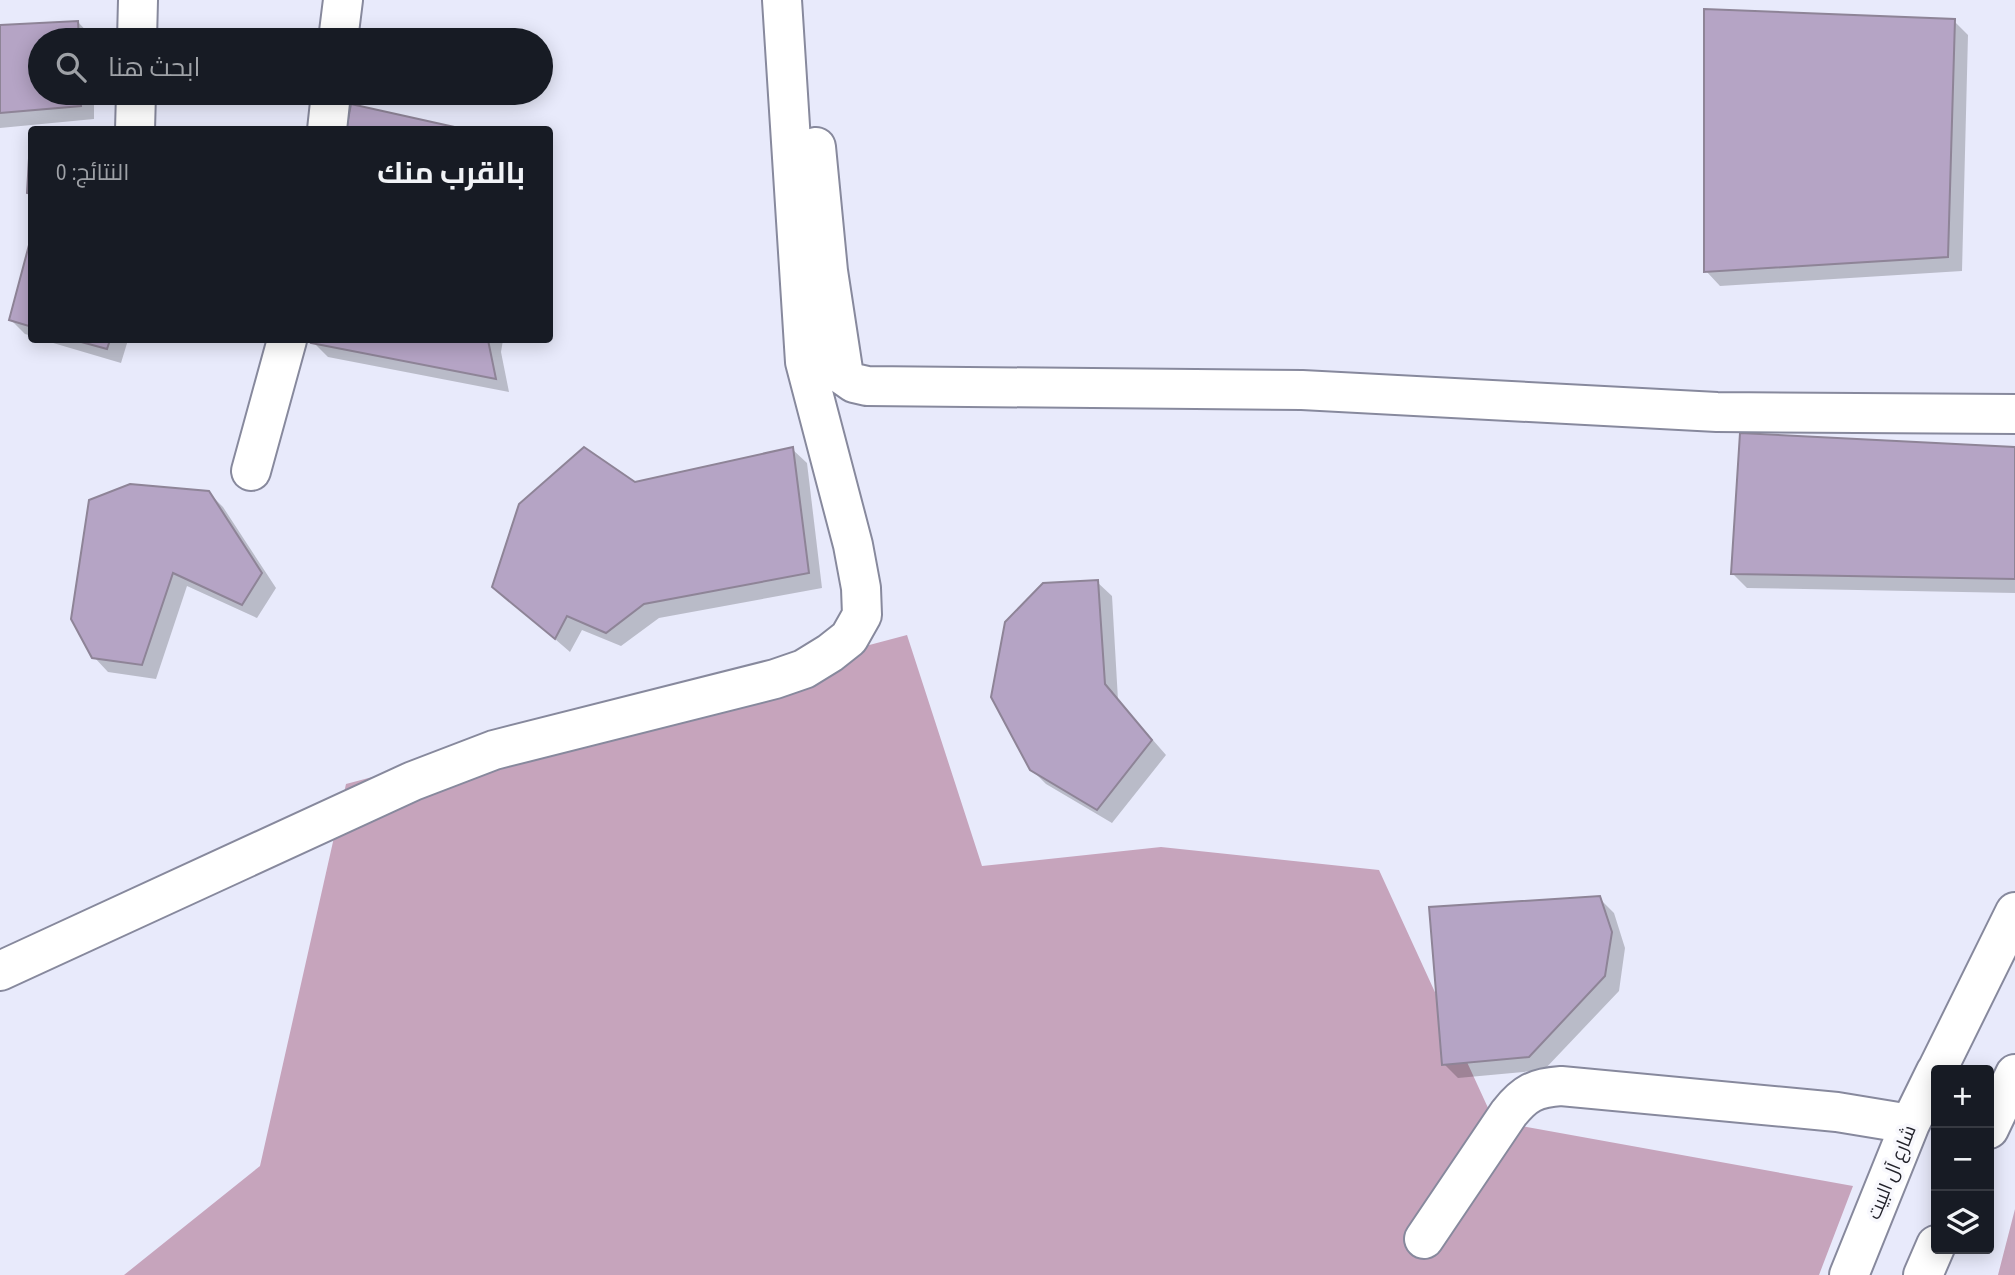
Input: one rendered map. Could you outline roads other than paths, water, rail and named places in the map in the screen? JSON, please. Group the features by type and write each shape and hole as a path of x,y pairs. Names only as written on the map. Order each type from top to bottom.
{"street":[{"path":"137,28 138,0"},
{"path":"339,28 342,0"},
{"path":"0,971 413,781 494,750 775,679 804,669 849,638 862,615 861,587 853,545 805,362 782,0"},
{"path":"803,0 828,271 844,376 854,383 867,386 1302,390 1717,412 2015,414"},
{"path":"135,126 136,105"},
{"path":"327,126 330,105"},
{"path":"251,471 286,343"},
{"name":"شارع آل البيت","path":"1940,1065 2015,912"},
{"path":"1989,1128 2015,1074"},
{"name":"شارع آل البيت","path":"1849,1275 1910,1125 1931,1083"},
{"path":"1424,1239 1522,1097 1541,1088 1561,1086 1837,1112 1910,1125"},
{"path":"1923,1275 1932,1254"}]}
